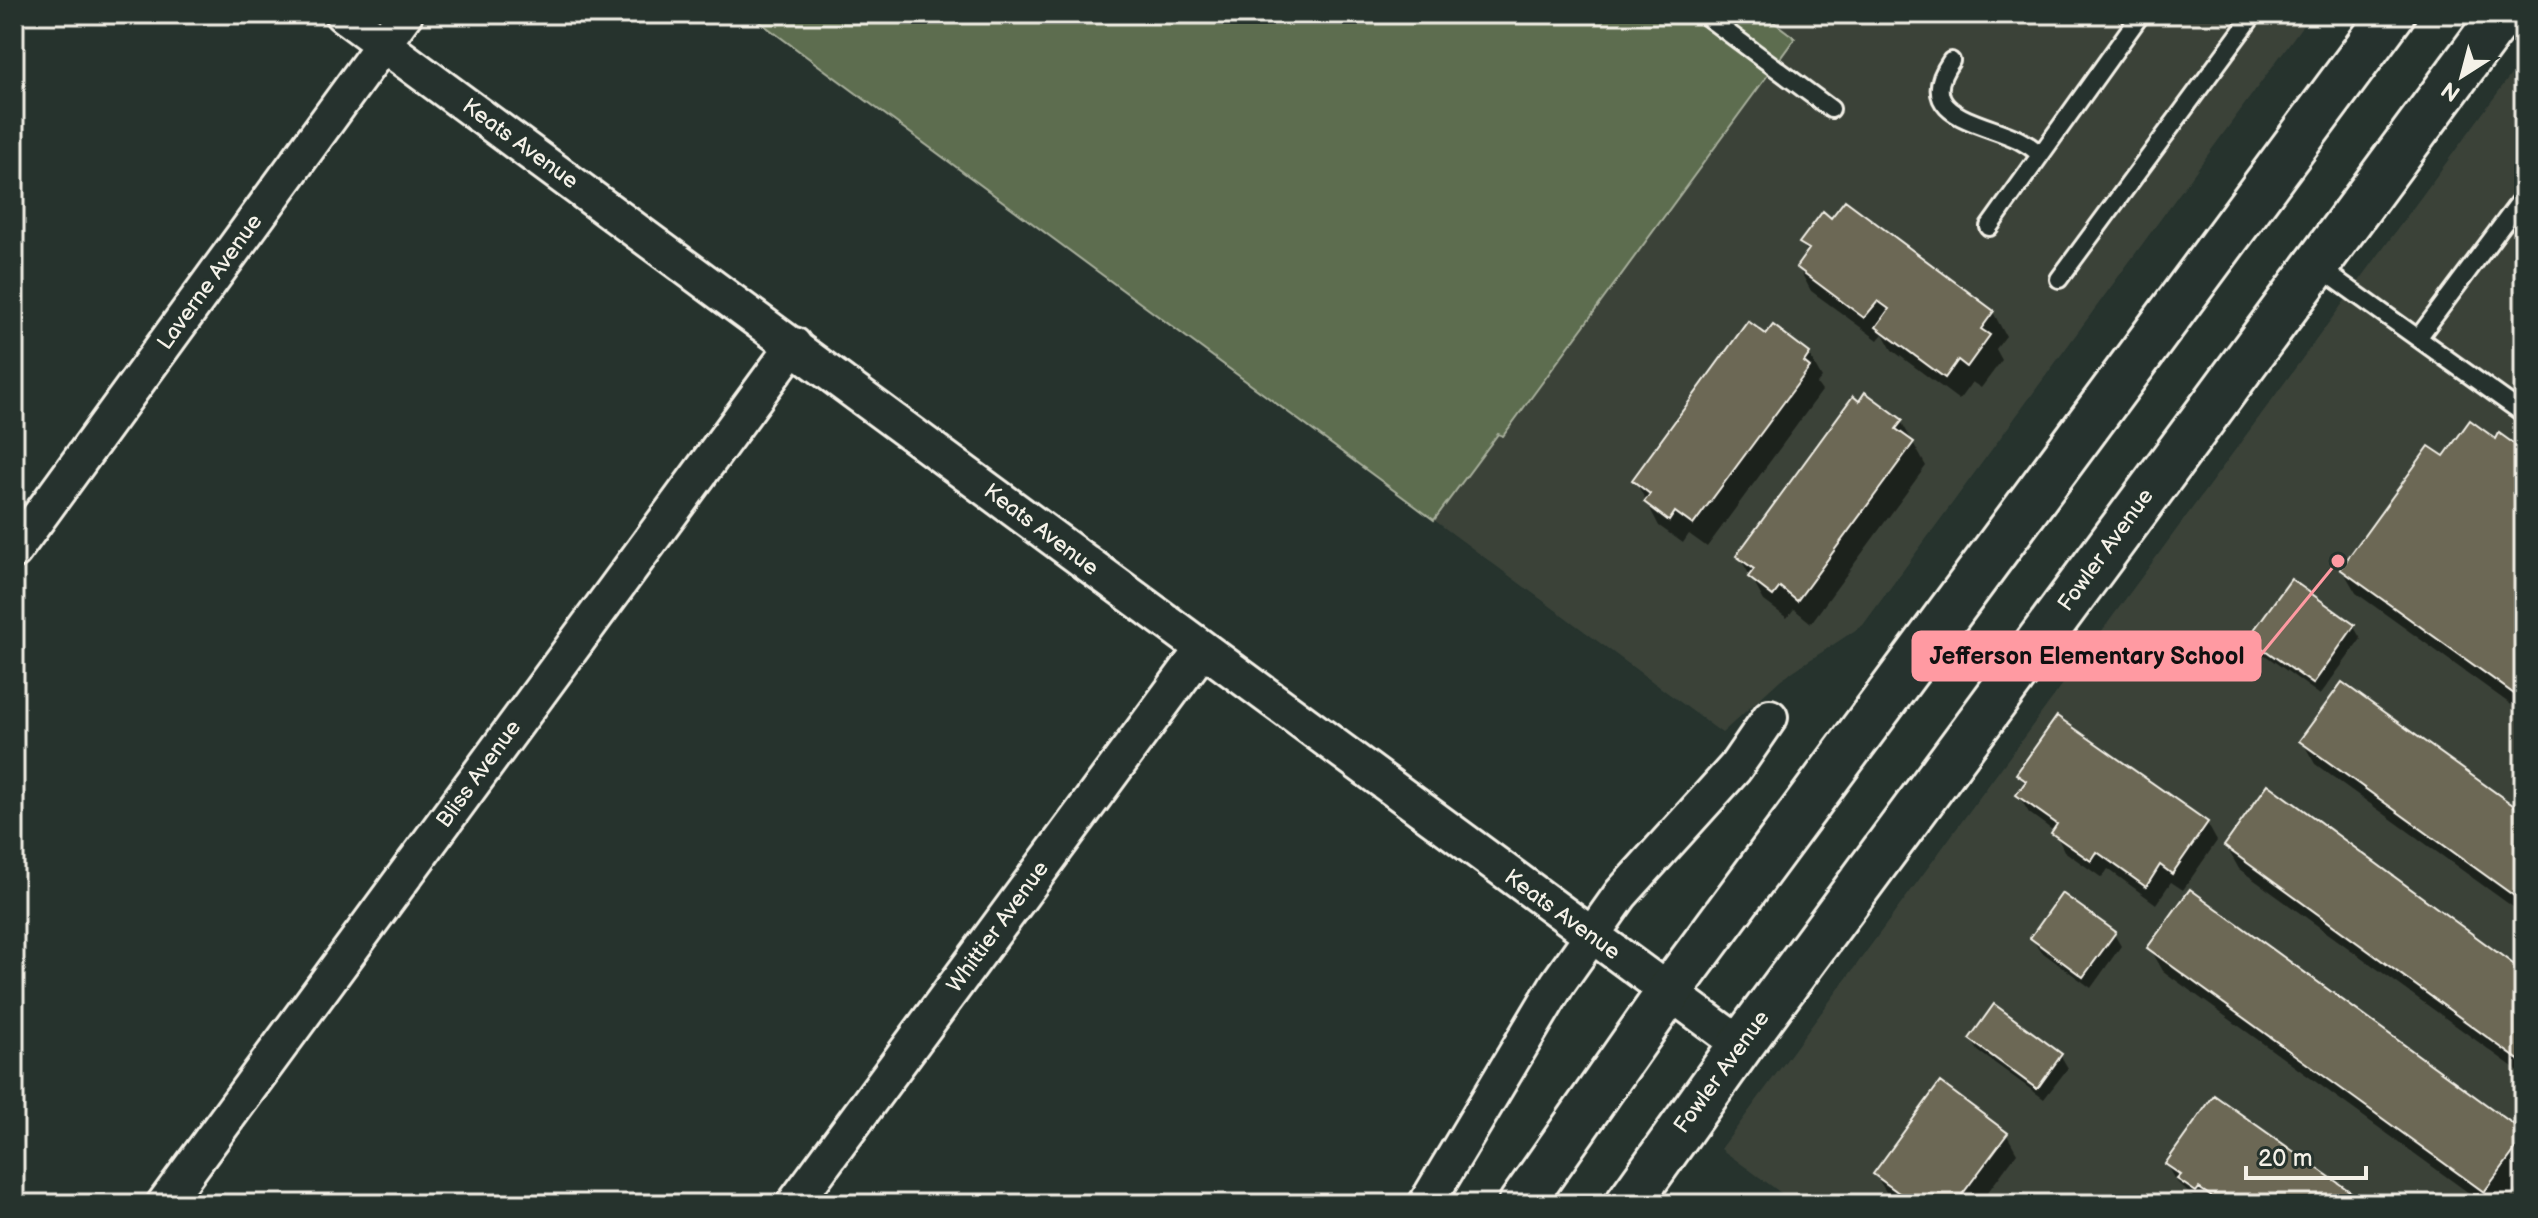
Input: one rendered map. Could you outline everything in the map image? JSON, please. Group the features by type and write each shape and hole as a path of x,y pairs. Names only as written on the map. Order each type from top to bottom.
{"main road":[{"path":"1521,1204 1669,992 2392,14"},
{"name":"Fowler Avenue","path":"1628,1204 1741,1045 2502,14"}],"street":[{"name":"Keats Avenue","path":"342,14 1741,1045"},
{"name":"Laverne Avenue","path":"14,551 405,14"},
{"name":"Bliss Avenue","path":"164,1204 794,345"},
{"name":"Whittier Avenue","path":"794,1204 1202,650"},
{"path":"1426,1204 1558,983 1591,936 1621,894 1735,768 1770,717"}],"lane":[{"path":"1703,14 1831,109"},
{"path":"1989,227 2141,14"},
{"path":"2059,279 2254,14"},
{"path":"1951,61 1939,78 1940,91 1948,108 1966,121 2019,139 2040,154"},
{"path":"2418,338 2524,196"},
{"path":"2316,265 2523,412"}],"shaded area":[{"path":"1763,14 2311,14 1863,625 1781,679 1722,733 1434,520 1498,433 1502,436 1794,38"},
{"path":"2524,57 2524,1204 1796,1204 1721,1149"}],"green space":[{"path":"749,14 1763,14 1795,38 1503,436 1498,434 1434,520"}],"building":[{"path":"1845,200 1994,311 1981,329 1990,335 1967,367 1958,360 1945,378 1876,327 1889,309 1878,301 1864,318 1796,267 1809,249 1799,243 1823,211 1831,218"},
{"path":"1748,321 1766,334 1773,325 1810,353 1804,362 1810,367 1693,525 1675,512 1669,521 1644,502 1650,494 1632,480"},
{"path":"1865,392 1903,420 1896,429 1914,442 1797,601 1780,587 1773,596 1748,577 1754,569 1736,556 1853,396 1859,401"},
{"path":"2470,420 2496,439 2499,433 2524,451 2524,686 2517,696 2340,569 2429,446 2444,456"},
{"path":"2291,579 2355,625 2313,684 2248,638"},
{"path":"2342,682 2524,813 2524,903 2299,741"},
{"path":"2057,716 2208,822 2172,874 2160,865 2146,887 2097,852 2091,861 2051,833 2057,824 2016,795 2026,781 2016,774"},
{"path":"2268,784 2524,972 2524,1064 2224,846"},
{"path":"2190,889 2524,1132 2524,1138 2484,1192 2147,948"},
{"path":"2062,893 2116,932 2083,977 2030,938"},
{"path":"1994,1004 2062,1054 2037,1089 1969,1039"},
{"path":"1940,1082 2008,1133 1955,1204 1914,1204 1873,1174"},
{"path":"2214,1095 2364,1204 2222,1204 2199,1188 2196,1192 2177,1179 2181,1175 2165,1164"}],"place":[{"name":"Jefferson Elementary School","path":"2338,561"}]}
